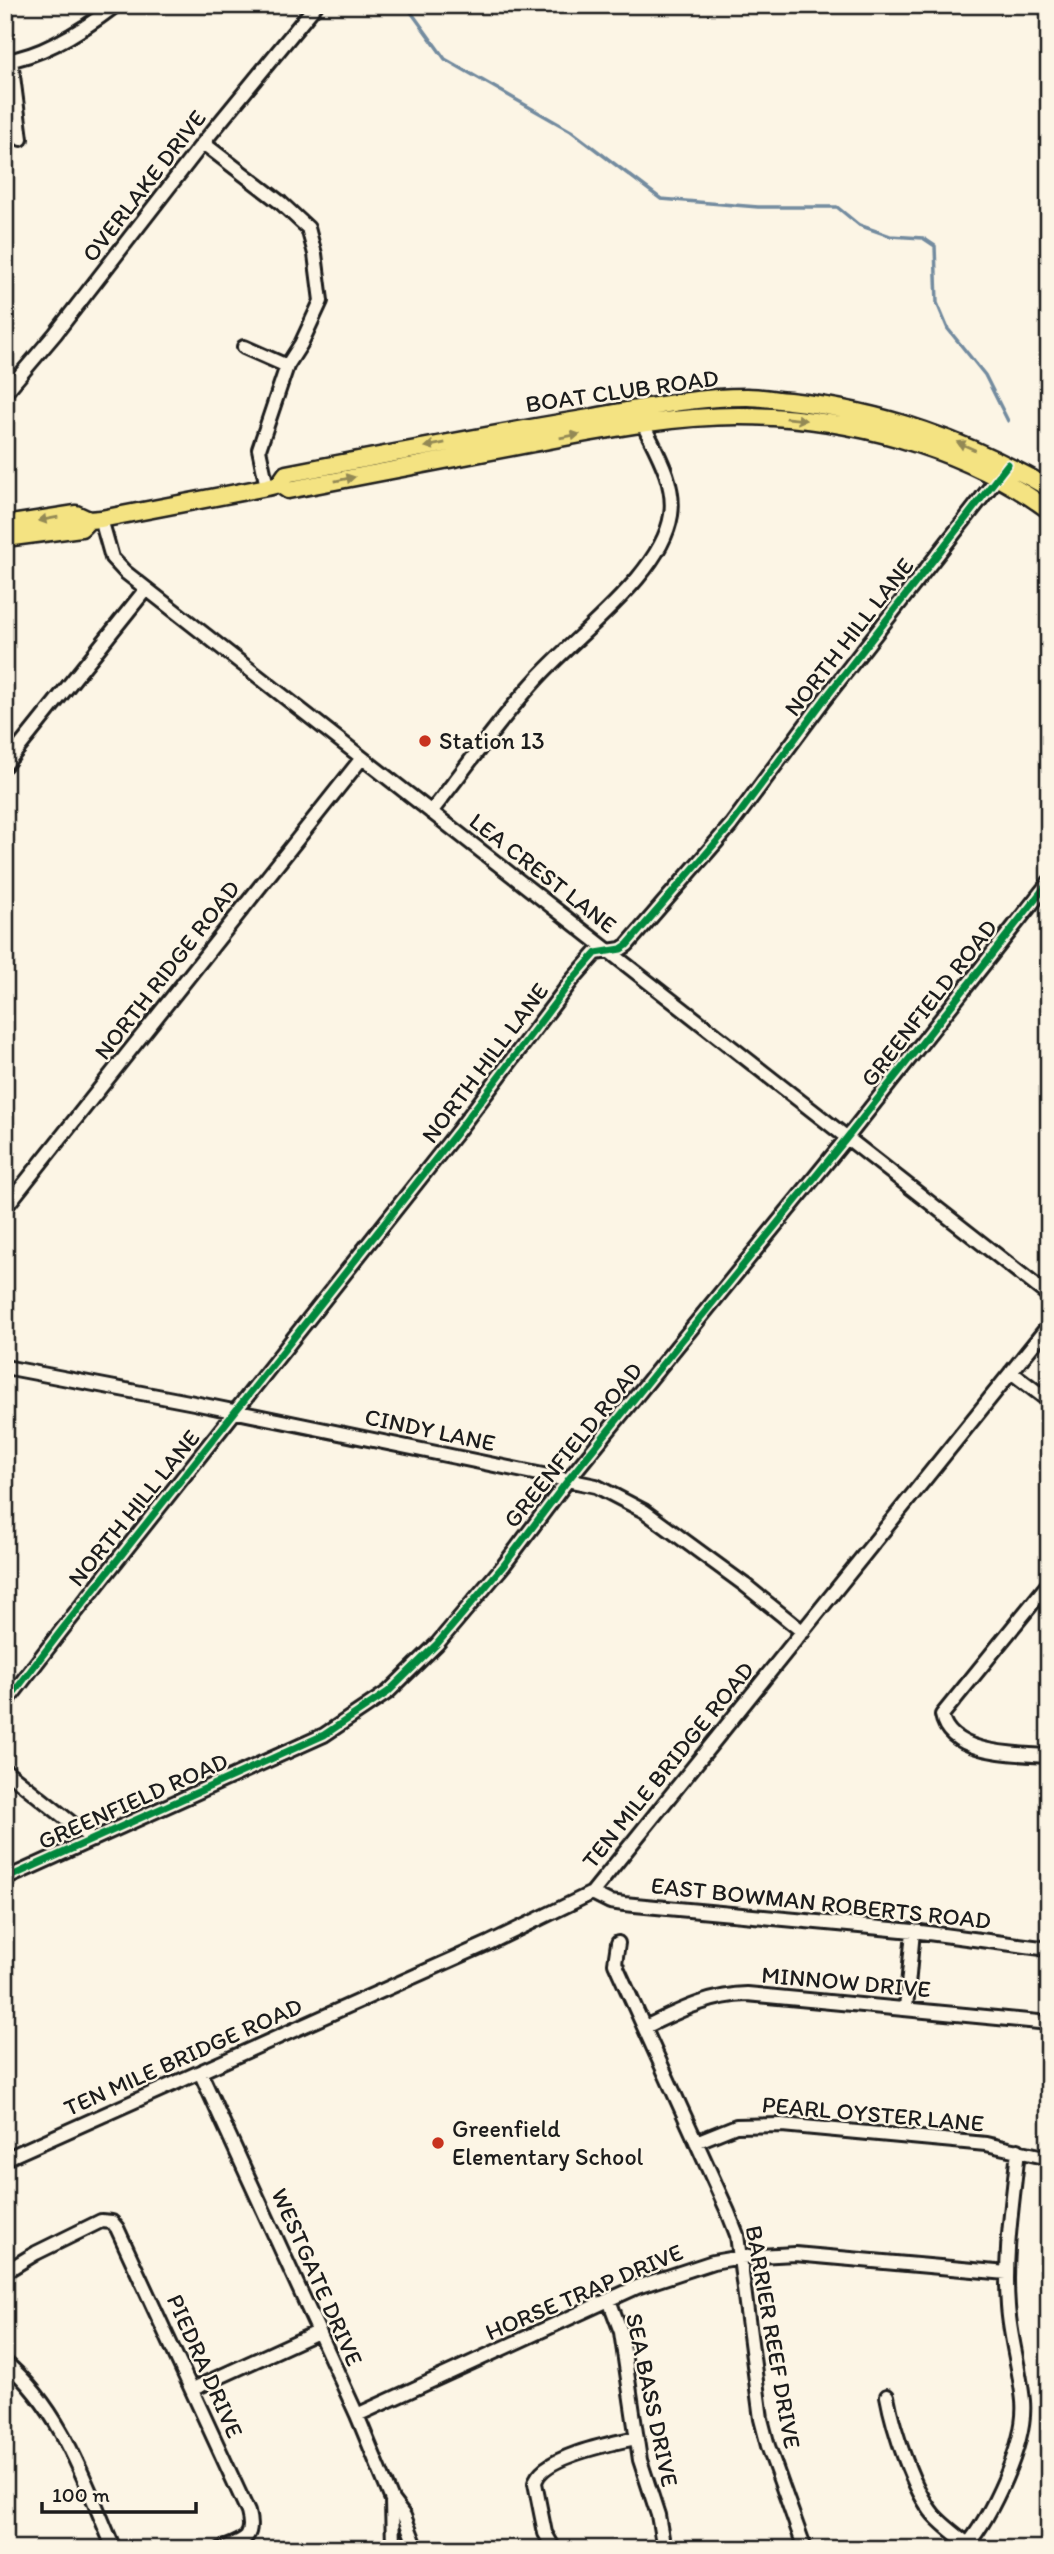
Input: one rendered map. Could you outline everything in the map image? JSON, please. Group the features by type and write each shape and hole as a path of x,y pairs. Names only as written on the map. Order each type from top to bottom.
{"main road":[{"name":"BOAT CLUB ROAD","path":"273,486 286,474 502,433 676,402 748,397 825,405 890,420 959,442 1008,464 1049,488"},
{"name":"BOAT CLUB ROAD","path":"5,538 81,528 95,519 273,486 289,490 643,424 736,416 796,418 897,438 997,478 1049,510"},
{"name":"BOAT CLUB ROAD","path":"5,525 76,514 95,519"}],"street":[{"path":"21,139 8,60 69,36 116,5"},
{"name":"OVERLAKE DRIVE","path":"5,393 55,334 203,142 316,5"},
{"path":"203,142 281,203 308,228 316,254 321,302 302,344 287,366 259,449 273,486"},
{"path":"244,347 287,366"},
{"path":"431,813 516,702 543,671 625,593 662,544 672,512 666,472 643,424"},
{"name":"NORTH HILL LANE","path":"5,1704 457,1132 573,979 596,953 621,949 627,944 731,825 824,700 1008,464"},
{"name":"LEA CREST LANE","path":"95,519 112,558 125,572 1049,1296"},
{"path":"5,765 146,589"},
{"name":"NORTH RIDGE ROAD","path":"5,1208 362,758"},
{"name":"GREENFIELD ROAD","path":"5,1879 324,1735 388,1692 437,1644 504,1565 568,1480 846,1139 1049,882"},
{"name":"TEN MILE BRIDGE ROAD","path":"5,2159 489,1943 592,1893 1049,1325"},
{"name":"CINDY LANE","path":"5,1367 596,1486 644,1511 745,1585 803,1632"},
{"path":"1011,1372 1049,1401"},
{"path":"1049,1583 945,1709 943,1719 948,1730 973,1746 1049,1756"},
{"path":"5,1770 93,1840"},
{"name":"EAST BOWMAN ROBERTS ROAD","path":"592,1893 610,1902 913,1931 1049,1949"},
{"path":"906,2008 913,1931"},
{"name":"BARRIER REEF DRIVE","path":"618,1943 615,1963 729,2212 741,2257 761,2420 805,2549"},
{"name":"MINNOW DRIVE","path":"645,2027 694,2003 730,1994 767,1995 1049,2023"},
{"name":"WESTGATE DRIVE","path":"200,2073 357,2415 392,2500 404,2516 417,2549"},
{"name":"PEARL OYSTER LANE","path":"696,2141 736,2126 782,2124 986,2144 1049,2158"},
{"path":"887,2396 891,2418 923,2498 938,2518 966,2546 982,2525 1004,2477 1021,2427 1024,2405 1008,2307 1007,2273 1018,2150"},
{"name":"PIEDRA DRIVE","path":"5,2272 36,2253 101,2221 112,2222 122,2235 248,2512 251,2531 243,2540 222,2549"},
{"name":"HORSE TRAP DRIVE","path":"357,2415 608,2300 662,2277 713,2262 741,2257 819,2255 1007,2273"},
{"name":"SEA BASS DRIVE","path":"608,2300 621,2332 636,2438 664,2549"},
{"path":"193,2389 317,2332"},
{"path":"5,2362 24,2378 58,2424 114,2549"},
{"path":"554,2549 545,2533 535,2483 536,2475 584,2451 636,2438"},
{"name":"WESTGATE DRIVE","path":"392,2500 393,2549"}],"waterway":[{"path":"406,5 445,59 571,131 661,199 758,207 837,207 859,225 890,236 923,238 935,246 937,303 948,329 985,375 1008,421"}],"cycle path":[{"path":"5,1704 457,1132 573,979 596,953 621,949 627,945 731,825 824,700 1008,464"},
{"path":"5,1879 324,1735 388,1692 437,1644 504,1565 568,1480 846,1139 1049,882"}],"place":[{"name":"Station 13","path":"425,741"},
{"name":"Greenfield Elementary School","path":"438,2143"}]}
